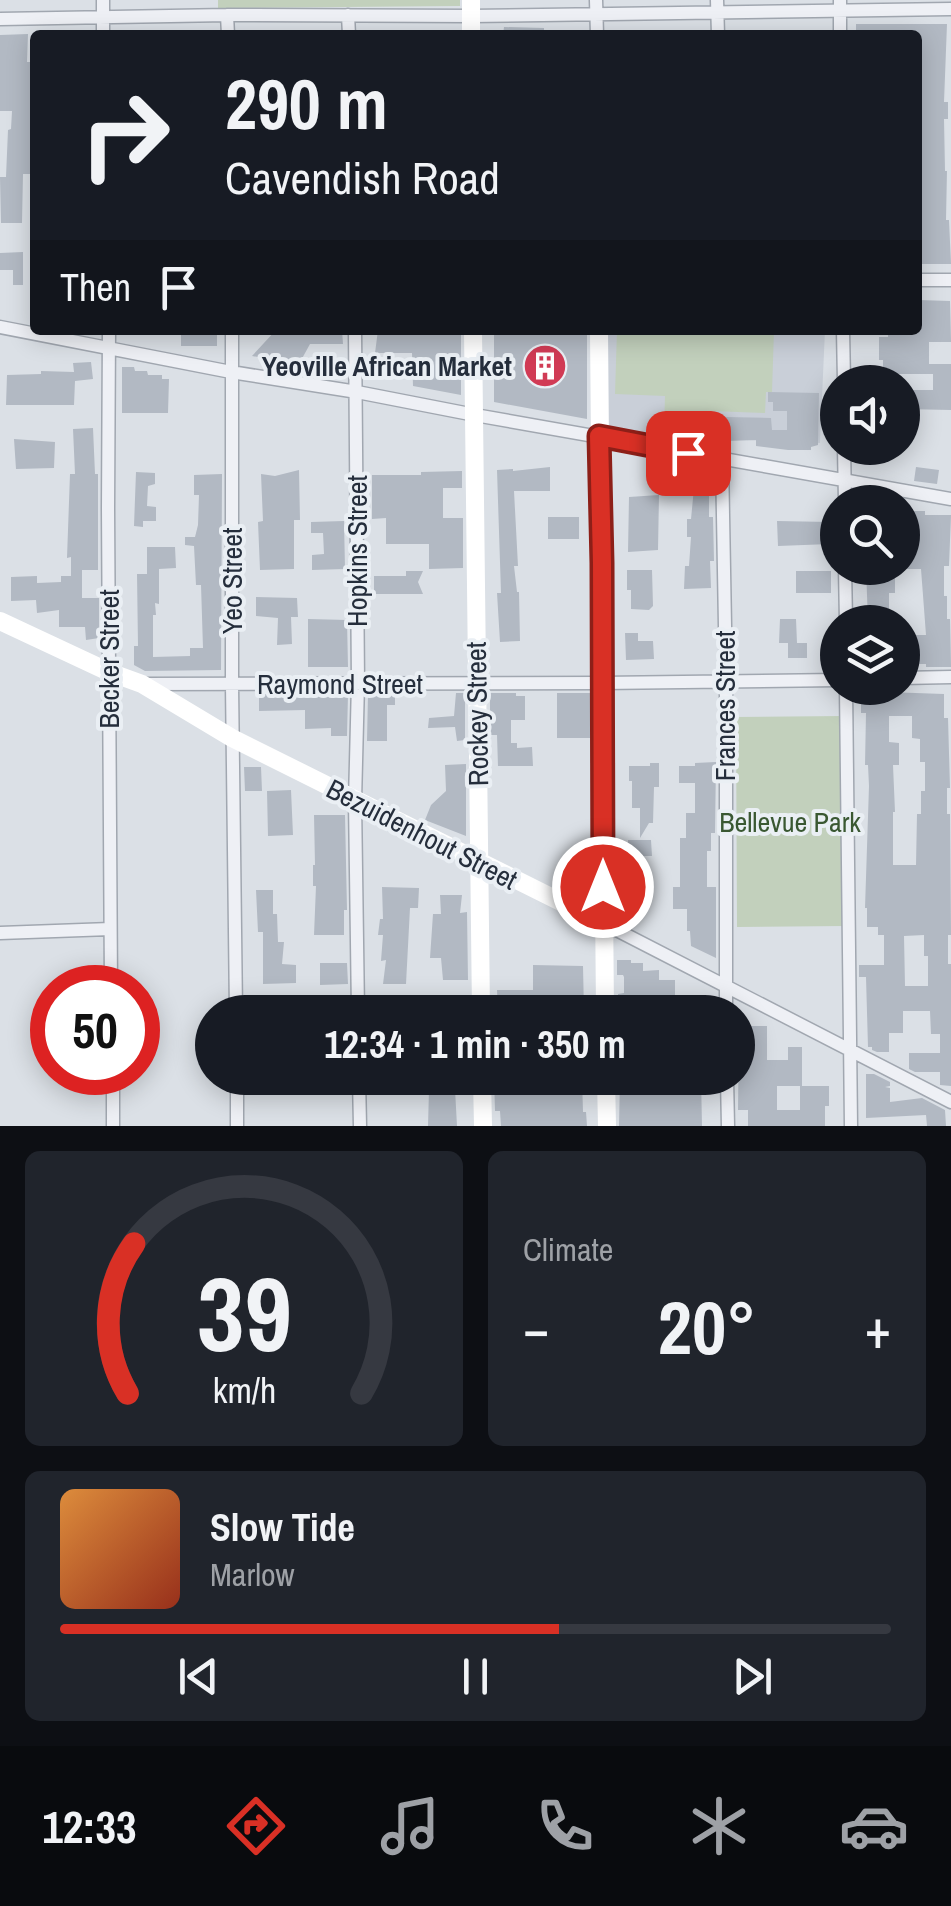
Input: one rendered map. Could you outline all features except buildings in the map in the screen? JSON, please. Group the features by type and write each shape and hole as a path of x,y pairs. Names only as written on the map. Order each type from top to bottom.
{"main road":[{"name":"Rockey Street","path":"473,335 481,995"},
{"path":"599,335 605,995"},
{"name":"Bezuidenhout Street","path":"0,621 142,684 232,738 603,924"},
{"path":"482,1095 483,1126"},
{"path":"606,1095 606,1126"}],"street":[{"path":"103,0 104,30"},
{"path":"0,19 228,15 471,17 596,6 840,5 951,9"},
{"path":"228,15 228,30"},
{"path":"348,15 349,30"},
{"path":"922,280 951,280"},
{"path":"0,327 30,332"},
{"path":"44,335 951,500"},
{"name":"Becker Street","path":"109,335 111,965"},
{"name":"Yeo Street","path":"232,335 236,995"},
{"name":"Hopkins Street","path":"356,335 358,995"},
{"path":"843,335 844,365"},
{"name":"Frances Street","path":"722,460 726,995"},
{"path":"844,465 844,485"},
{"path":"920,678 951,677"},
{"name":"Raymond Street","path":"142,684 820,680"},
{"path":"846,705 852,1126"},
{"name":"Bezuidenhout Street","path":"603,924 951,1102"},
{"path":"0,933 110,930"},
{"path":"113,1095 114,1126"},
{"path":"237,1095 237,1126"},
{"path":"359,1095 360,1126"},
{"path":"727,1095 728,1126"}],"shaded area":[{"path":"608,335 825,335 823,365 820,365 820,443 604,434"}],"green space":[{"path":"218,0 460,0 460,6 218,8"},
{"path":"617,335 774,335 772,392 766,392 765,413 711,411 710,432 664,430 665,396 615,394"},
{"name":"Bellevue Park","path":"844,716 845,926 737,927 736,717"}],"place":[{"name":"Yeoville African Market","path":"545,366"}],"route":[{"path":"603,887 599,436 688,453"}]}
